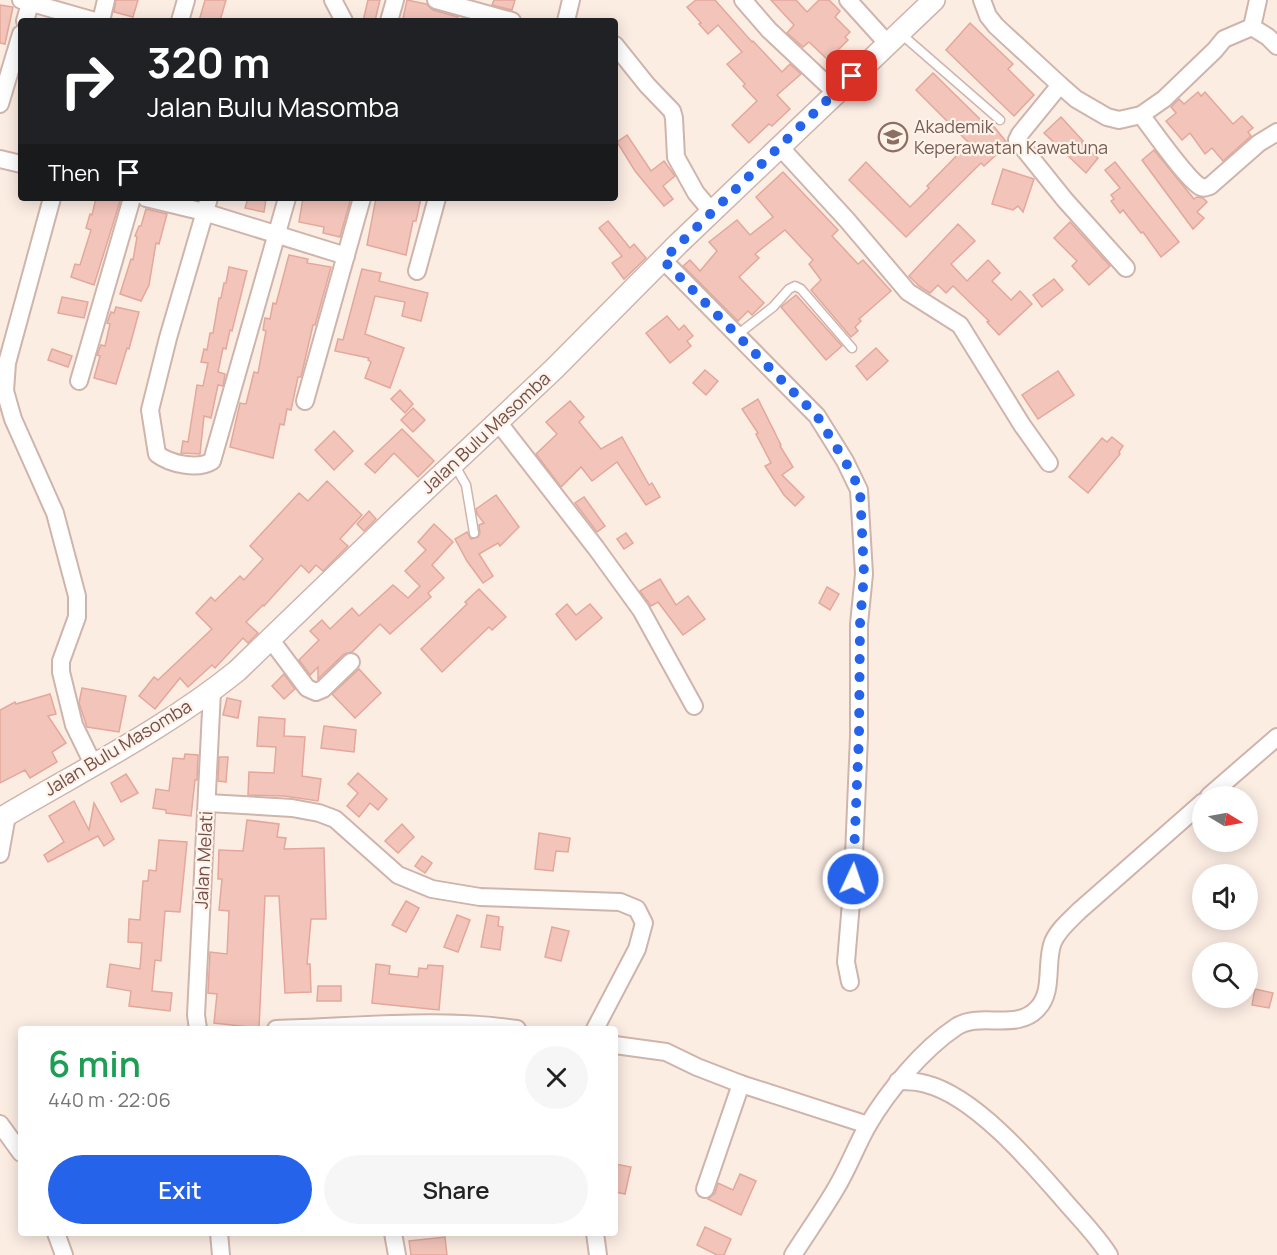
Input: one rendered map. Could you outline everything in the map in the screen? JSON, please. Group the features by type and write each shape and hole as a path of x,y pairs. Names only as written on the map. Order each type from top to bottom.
{"street":[{"path":"101,18 106,0"},
{"path":"181,18 186,0"},
{"path":"333,0 342,18"},
{"path":"390,18 395,0"},
{"path":"436,0 500,18"},
{"path":"567,18 571,0"},
{"path":"743,0 769,30 835,92"},
{"path":"848,0 893,38"},
{"name":"Jalan Bulu Masomba","path":"4,817 94,766 212,691 271,640 404,510 554,369 835,92 934,0"},
{"path":"982,0 988,16 996,26 1060,86 1076,99 1107,117 1119,120 1142,115 1164,99 1224,39 1252,27"},
{"path":"1252,27 1258,0"},
{"path":"25,18 27,1 85,18"},
{"path":"1252,27 1277,46"},
{"path":"0,104 18,44"},
{"path":"618,49 647,85 672,111 676,157 686,179 712,212"},
{"path":"1060,86 1017,140 1065,200 1126,268"},
{"path":"1142,115 1187,173 1204,188 1210,186 1259,143 1277,132"},
{"path":"780,147 847,220 908,292 960,325 1049,463"},
{"path":"0,159 18,163"},
{"path":"51,201 7,363 5,391 13,419 55,513 77,597 77,616 61,661 60,672 74,725 94,766"},
{"path":"79,381 131,201"},
{"path":"172,201 206,205 276,236 346,256"},
{"path":"206,205 150,410 157,454 164,459 194,466 205,466 212,461 286,201"},
{"path":"305,401 361,201"},
{"path":"417,271 436,201"},
{"path":"663,260 817,416 860,490 864,574 860,624 859,736 853,879 846,962 850,982"},
{"path":"498,423 596,548 641,610 694,706"},
{"path":"271,640 307,688 316,692 351,662"},
{"name":"Jalan Melati","path":"198,1026 197,1004 212,691"},
{"path":"1221,786 1277,737"},
{"path":"208,803 291,808 319,813 335,819 398,875 432,889 480,897 620,902 637,909 644,923 637,949 598,1026"},
{"path":"793,1255 836,1190 868,1125 898,1081 958,1026 977,1020 1011,1021 1027,1016 1039,1008 1047,991 1053,942 1062,928 1192,812"},
{"path":"0,854 4,817"},
{"path":"434,1026 498,1026"},
{"path":"618,1045 666,1052 741,1084 868,1125"},
{"path":"898,1081 927,1084 950,1094 976,1111 1014,1145 1048,1181 1091,1229 1109,1255"},
{"path":"705,1189 741,1084"},
{"path":"0,1124 18,1149"},
{"path":"57,1236 64,1255"},
{"path":"219,1236 221,1255"},
{"path":"394,1236 397,1255"},
{"path":"595,1236 598,1255"}],"lane":[{"path":"893,38 1000,120"},
{"path":"737,335 773,307 789,289 795,286 801,289 852,348"},
{"path":"454,464 466,485 474,533"}],"building":[{"path":"116,0 138,0 133,17 114,12"},
{"path":"205,0 226,0 221,18 200,18"},
{"path":"368,0 380,0 376,18 364,18"},
{"path":"407,0 426,4 433,10 458,17 458,18 403,18"},
{"path":"494,0 515,0 512,10 492,5"},
{"path":"696,0 715,0 782,72 790,64 801,74 777,95 790,109 772,126 769,124 749,143 732,125 757,101 727,64 742,52 718,25 708,34 699,24 701,23 687,7"},
{"path":"771,0 796,0 807,12 819,0 829,0 840,11 835,17 850,32 845,37 848,40 828,60 809,42 803,47 787,33 794,25"},
{"path":"0,5 13,7 5,44 0,43"},
{"path":"970,23 1013,64 1008,69 1034,95 1014,116 946,50"},
{"path":"933,73 987,126 991,123 1008,144 984,166 981,163 906,237 849,180 866,162 910,207 969,143 916,90"},
{"path":"1198,92 1201,96 1205,92 1233,124 1242,116 1253,128 1248,132 1251,136 1223,161 1212,148 1205,154 1190,133 1182,140 1166,121 1176,113 1171,107 1179,99 1184,104"},
{"path":"1061,117 1083,141 1081,143 1098,158 1086,173 1044,133"},
{"path":"627,135 651,171 664,161 675,176 663,186 673,199 664,206 635,171 618,141"},
{"path":"1154,150 1194,199 1203,198 1207,202 1197,212 1204,218 1193,229 1142,160"},
{"path":"1115,162 1179,242 1161,257 1143,232 1141,233 1123,210 1120,213 1111,201 1114,199 1111,195 1120,188 1105,170"},
{"path":"1003,169 1034,179 1023,212 1018,206 1013,210 992,204"},
{"path":"783,172 838,230 832,236 858,264 863,260 891,291 859,319 861,321 855,327 858,331 851,337 811,290 821,280 809,264 813,260 785,230 755,254 759,258 739,277 764,303 752,315 748,311 738,321 683,266 690,260 700,271 717,251 709,242 737,220 750,235 773,217 756,197"},
{"path":"95,201 120,201 94,285 71,277 75,264 80,265 91,230 86,228 90,214 92,215"},
{"path":"247,201 266,201 264,212 245,208"},
{"path":"302,201 350,201 340,237 323,233 324,227 299,222"},
{"path":"375,201 420,201 416,221 413,221 406,255 367,245"},
{"path":"146,209 167,214 159,244 156,243 149,285 141,301 120,294 131,259 133,260 137,237 135,236"},
{"path":"608,221 630,248 634,244 646,258 624,279 612,263 622,256 599,228"},
{"path":"1070,222 1110,266 1089,285 1072,266 1077,261 1054,238"},
{"path":"958,224 975,241 951,264 967,281 988,260 1000,273 992,281 1011,300 1020,291 1032,304 999,335 987,322 989,321 953,286 946,293 938,285 930,293 909,276"},
{"path":"289,255 308,259 307,263 331,267 315,325 313,325 301,377 298,377 291,410 287,409 284,425 280,424 273,458 230,447 240,403 246,404 254,372 258,373 266,331 263,330 265,318 270,319 273,303 276,304"},
{"path":"229,267 247,271 232,331 230,330 226,349 223,348 218,372 225,374 223,386 218,385 211,418 204,416 200,454 181,453 183,441 188,442 197,385 203,386 208,363 201,362 204,349 207,350 210,333 213,333 219,298 221,298 224,283 226,283"},
{"path":"362,269 381,273 379,281 428,293 421,321 402,316 405,302 375,296 365,334 404,348 390,388 365,378 371,362 369,358 335,351 338,339 343,340"},
{"path":"1054,279 1063,290 1042,307 1033,295"},
{"path":"796,295 842,346 826,360 781,307"},
{"path":"62,297 88,302 84,318 58,313"},
{"path":"116,307 139,312 116,384 94,378 100,356 97,355 101,345 105,346 110,324 107,323 111,312 114,313"},
{"path":"667,316 679,330 684,325 693,336 687,341 691,346 670,363 646,333"},
{"path":"876,348 888,361 867,380 856,366"},
{"path":"52,349 72,356 68,367 48,360"},
{"path":"705,370 718,381 706,395 693,383"},
{"path":"1058,371 1074,395 1038,419 1022,395"},
{"path":"400,390 413,404 405,413 391,399"},
{"path":"758,399 780,446 793,467 782,475 804,497 795,506 784,495 765,466 771,463 756,434 758,433 742,409"},
{"path":"570,401 584,417 579,422 601,449 622,437 649,485 652,483 660,497 646,505 617,462 592,481 581,467 561,487 536,454 557,434 546,422"},
{"path":"413,408 425,420 413,432 401,420"},
{"path":"402,429 434,461 418,477 394,453 375,473 365,464"},
{"path":"334,431 353,451 334,470 315,450"},
{"path":"1112,437 1123,446 1120,454 1088,493 1069,477 1102,438 1107,442"},
{"path":"327,481 362,515 340,539 348,546 323,571 316,565 309,573 301,565 264,606 246,622 258,633 248,643 243,638 215,668 212,665 188,687 180,678 155,709 139,696 154,677 158,680 212,629 196,613 211,597 215,601 240,576 244,580 263,559 250,546 299,493 308,501"},
{"path":"496,495 519,527 500,546 498,543 479,554 493,576 483,583 455,539 467,532 471,539 478,537 479,525 484,523 476,509"},
{"path":"584,497 605,526 597,532 575,503"},
{"path":"369,511 376,519 364,531 357,524"},
{"path":"434,524 453,542 432,565 444,578 428,593 431,597 390,634 380,624 352,652 344,654 318,679 318,667 310,675 299,660 319,640 310,631 322,620 330,629 352,608 359,616 393,585 408,598 420,586 405,571 426,550 418,542"},
{"path":"626,533 633,543 624,549 617,539"},
{"path":"660,579 676,605 688,596 705,619 683,635 658,602 651,606 640,591"},
{"path":"827,587 839,594 830,610 819,603"},
{"path":"479,589 506,617 492,630 489,627 442,672 421,649"},
{"path":"567,604 576,615 590,604 602,618 576,640 556,614"},
{"path":"359,669 381,693 355,718 332,694"},
{"path":"284,674 295,689 284,699 272,686"},
{"path":"82,688 126,696 119,732 87,727 79,703"},
{"path":"50,694 56,714 48,716 66,743 52,752 57,762 30,778 25,770 0,783 0,710 15,702 16,704"},
{"path":"227,698 241,701 238,718 223,715"},
{"path":"259,717 285,719 284,736 305,737 302,776 321,779 318,801 284,796 248,795 249,772 274,773 276,747 257,746"},
{"path":"324,726 356,730 354,752 321,748"},
{"path":"185,754 198,755 197,780 195,780 191,816 166,813 166,810 153,808 156,789 169,791 173,758 184,759"},
{"path":"219,757 228,757 226,782 218,781"},
{"path":"358,773 387,799 378,810 370,803 359,817 347,806 358,793 348,784"},
{"path":"126,774 138,793 121,802 111,783"},
{"path":"74,801 89,830 94,803 114,839 104,846 98,836 48,862 44,855 64,842 49,816"},
{"path":"247,820 279,824 277,837 286,838 284,849 324,848 326,919 311,919 307,964 310,964 311,992 285,993 279,896 265,896 259,1026 214,1023 217,994 208,993 210,952 227,954 229,911 219,910 222,879 218,879 219,850 243,851"},
{"path":"402,824 414,837 398,853 385,841"},
{"path":"539,833 570,838 568,852 556,851 553,871 535,869"},
{"path":"159,840 187,842 180,912 165,911 161,961 155,960 152,991 172,993 170,1011 129,1006 131,991 107,987 110,964 140,969 142,943 128,942 129,919 140,920 143,881 148,881 149,870 156,871"},
{"path":"422,856 432,863 425,873 415,866"},
{"path":"406,901 419,908 406,932 392,925"},
{"path":"457,915 470,920 458,952 444,947"},
{"path":"487,915 499,917 498,926 503,927 500,950 481,947"},
{"path":"552,927 569,931 561,961 545,957"},
{"path":"376,964 390,966 389,974 418,977 419,968 427,969 428,965 443,966 439,1010 372,1003"},
{"path":"318,986 341,986 341,1001 317,1001"},
{"path":"1258,990 1273,993 1269,1008 1258,1006"},
{"path":"618,1165 631,1167 625,1194 618,1193"},
{"path":"740,1174 756,1181 741,1215 708,1199 715,1193 718,1183 733,1190"},
{"path":"705,1227 731,1239 724,1255 717,1255 697,1245"},
{"path":"445,1237 447,1255 411,1255 409,1241"}],"place":[{"name":"Akademik Keperawatan Kawatuna","path":"893,137"}],"route":[{"path":"852,76 663,260 817,416 860,490 864,574 860,624 859,736 853,879"}]}
